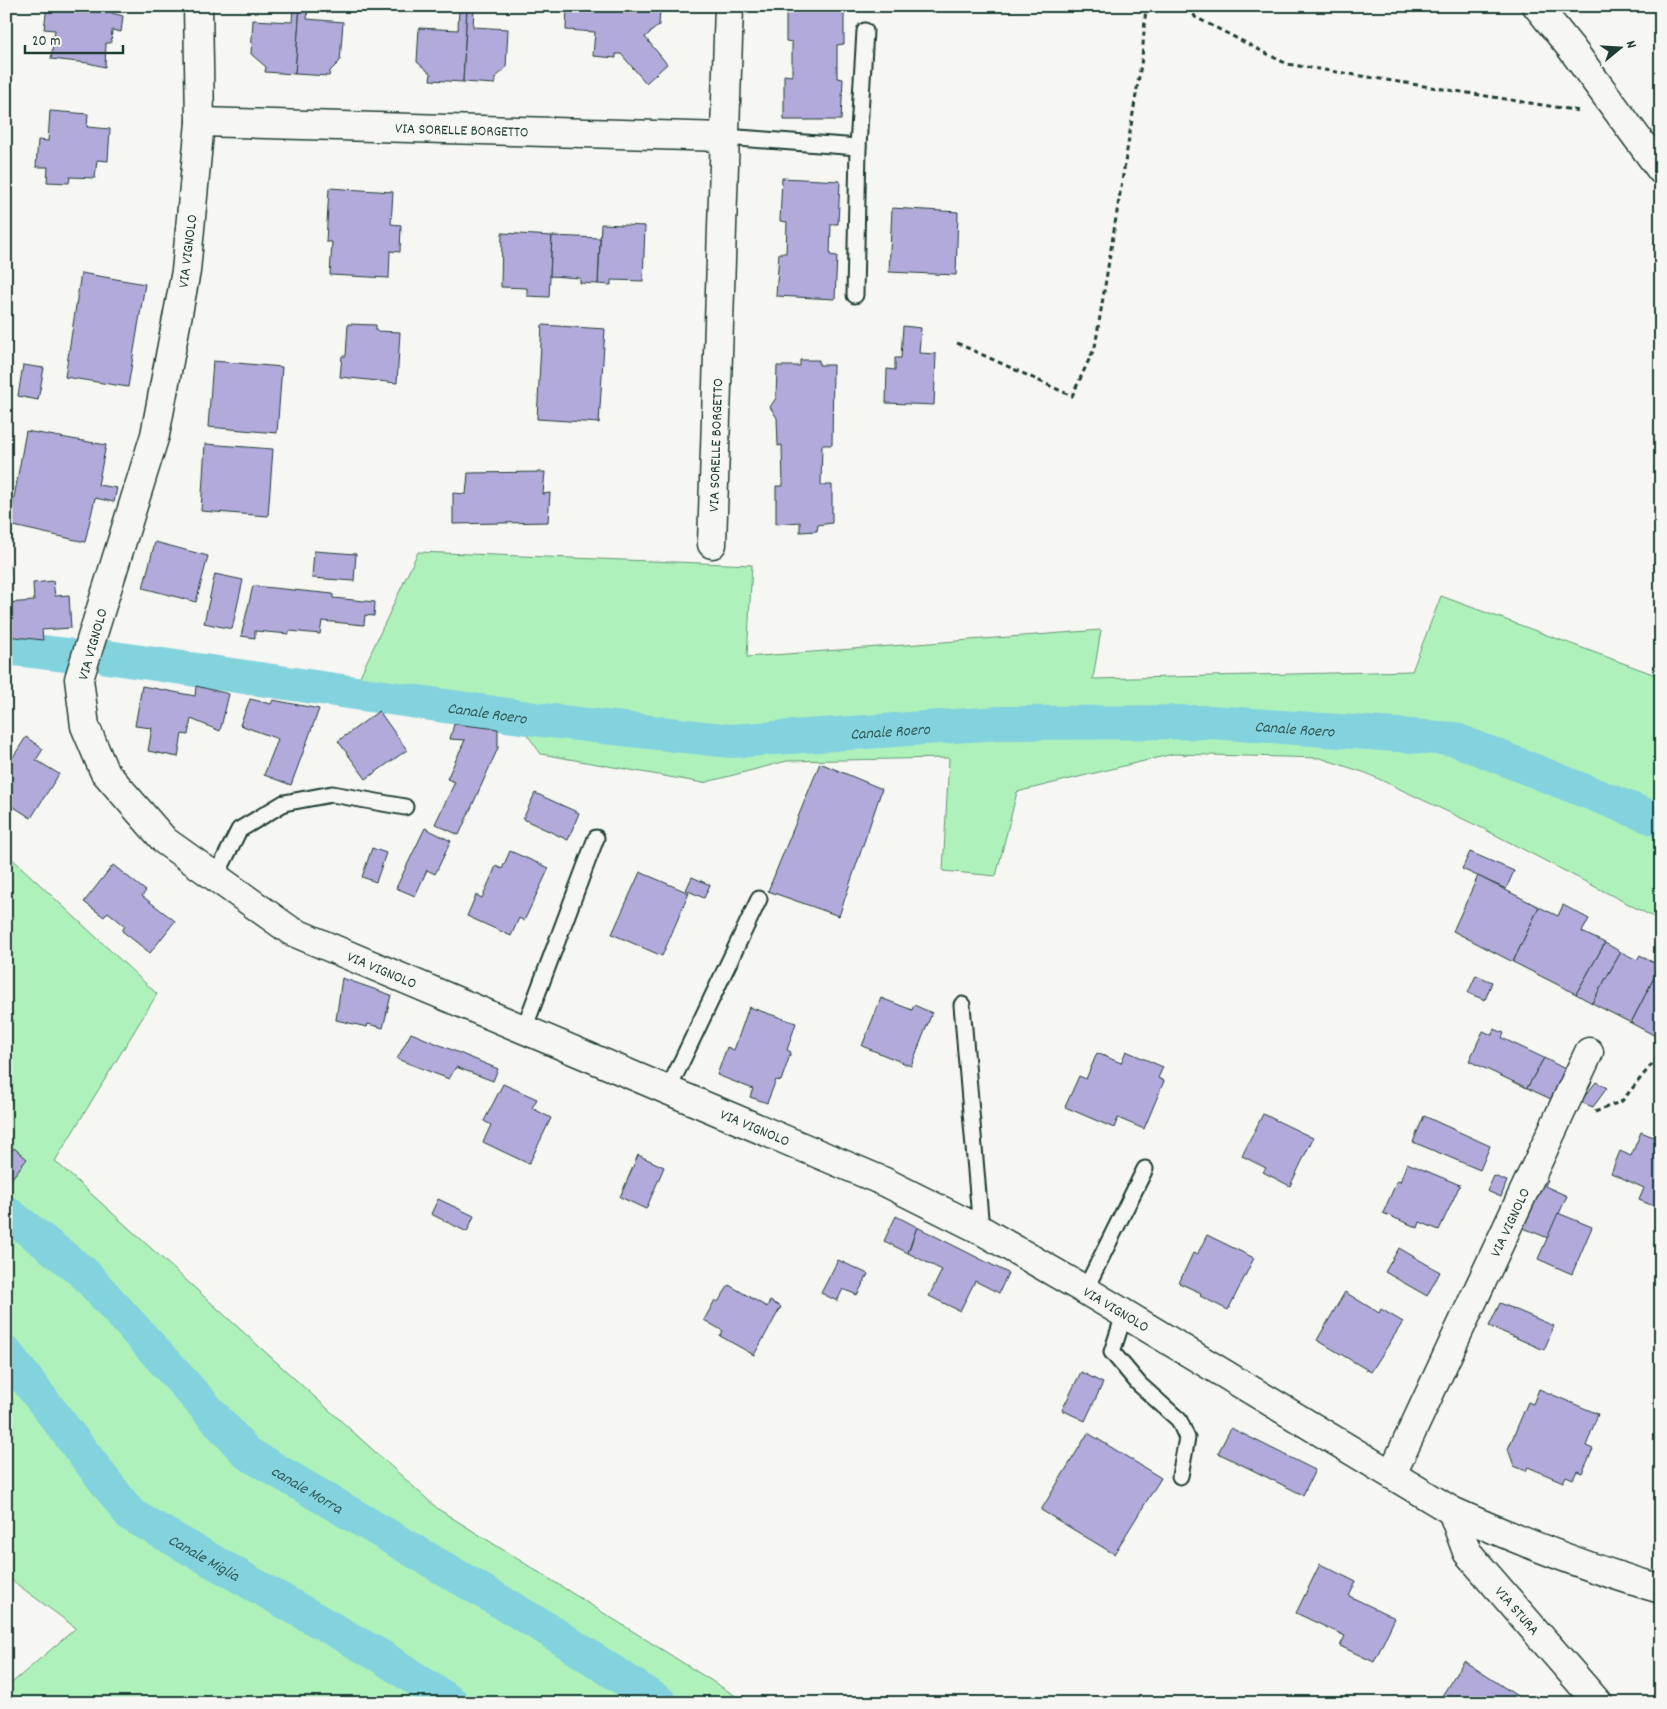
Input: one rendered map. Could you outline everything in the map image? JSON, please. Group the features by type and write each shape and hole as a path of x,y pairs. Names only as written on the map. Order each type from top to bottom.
{"street":[{"name":"VIA VIGNOLO","path":"198,6 200,122 186,271 156,435 79,679 86,726 104,770 165,841 292,931 885,1182 980,1230 1085,1290 1452,1511 1498,1532 1616,1576 1661,1589"},
{"name":"VIA SORELLE BORGETTO","path":"712,544 729,6"},
{"path":"1538,6 1661,170"},
{"name":"VIA SORELLE BORGETTO","path":"200,122 725,137"},
{"name":"VIA VIGNOLO","path":"1392,1474 1589,1052"},
{"name":"VIA STURA","path":"1452,1511 1467,1552 1598,1703"}],"lane":[{"path":"855,295 858,147 866,31"},
{"path":"725,137 858,147"},
{"path":"216,876 239,830 284,803 332,794 405,807"},
{"path":"524,1029 596,838"},
{"path":"668,1090 759,899"},
{"path":"962,1005 980,1230"},
{"path":"1085,1290 1145,1169"},
{"path":"1124,1315 1112,1352 1139,1384 1179,1420 1187,1438 1180,1476"}],"path":[{"path":"957,343 1072,396 1095,347 1142,58 1146,6"},
{"path":"1190,6 1196,17 1286,64 1622,118"},
{"path":"1552,1130 1622,1101 1661,1053"}],"green space":[{"path":"418,552 752,565 747,657 1101,630 1093,679 1412,671 1441,596 1661,677 1661,921 1482,828 1366,773 1320,758 1173,754 1017,792 996,876 943,871 949,758 787,761 703,783 541,754 504,702 353,691"},
{"path":"6,853 157,994 55,1161 438,1509 747,1703 6,1703 6,1688 76,1628 6,1576"}],"building":[{"path":"47,6 113,6 112,13 123,16 121,32 112,30 111,43 106,43 105,67 51,59 55,30 44,29"},
{"path":"293,6 300,6 295,74 265,72 266,67 251,54 253,20 292,22"},
{"path":"300,6 308,6 307,19 343,22 340,61 330,71 329,76 295,74"},
{"path":"567,6 619,6 660,9 659,25 645,37 667,64 646,83 621,54 616,54 616,58 593,56 595,32 566,30"},
{"path":"786,6 844,6 844,44 837,45 837,78 843,79 841,120 784,120 784,75 792,76 792,42 786,41"},
{"path":"459,7 467,7 463,82 430,80 431,74 417,62 419,28 458,30"},
{"path":"467,7 474,8 473,27 508,29 506,68 495,78 495,84 463,82"},
{"path":"50,111 88,114 87,127 110,129 108,161 97,160 95,178 70,177 69,183 47,182 48,167 36,167 38,140 48,141"},
{"path":"782,178 840,181 838,224 831,224 830,255 837,256 835,299 776,296 779,253 786,253 787,222 780,221"},
{"path":"329,188 393,192 391,224 401,225 400,252 390,251 389,278 330,275 332,242 326,242"},
{"path":"892,208 958,212 956,275 889,272"},
{"path":"601,224 645,226 643,281 611,280 611,285 598,284"},
{"path":"502,233 552,236 549,297 527,296 527,288 501,287"},
{"path":"552,236 600,238 598,284 580,283 580,278 550,276"},
{"path":"81,273 145,284 128,387 65,377"},
{"path":"348,324 376,325 376,331 400,332 397,383 340,377 342,356 346,356"},
{"path":"542,325 605,329 599,423 537,419"},
{"path":"903,326 921,328 919,353 936,354 934,405 886,403 887,369 895,370 895,358 901,358"},
{"path":"800,360 819,360 819,365 833,365 832,445 822,445 821,485 832,485 832,523 818,525 817,531 800,532 800,522 776,524 776,486 783,486 782,445 778,446 777,418 770,407 776,398 777,366 800,366"},
{"path":"213,361 282,367 277,433 208,427"},
{"path":"23,365 44,368 38,400 18,396"},
{"path":"26,431 106,445 98,485 117,488 114,502 95,498 85,542 9,525"},
{"path":"205,444 273,449 268,516 201,511"},
{"path":"545,472 543,494 550,493 548,522 453,524 453,493 466,494 468,473"},
{"path":"155,542 208,556 196,602 143,588"},
{"path":"314,551 356,554 354,581 312,578"},
{"path":"6,566 10,566 8,583 6,583"},
{"path":"215,574 243,580 232,629 204,623"},
{"path":"53,581 55,596 69,595 71,628 42,630 43,640 6,636 6,603 34,601 33,583"},
{"path":"253,586 333,594 333,598 375,602 374,616 365,615 364,625 322,621 320,634 290,631 289,634 255,631 255,638 241,636"},
{"path":"142,686 195,696 196,686 229,694 220,731 191,719 188,735 182,734 178,757 148,751 152,728 135,726"},
{"path":"250,699 271,704 273,700 319,709 291,785 264,775 278,739 240,725"},
{"path":"379,711 407,750 366,779 338,741"},
{"path":"454,724 498,729 498,748 459,835 435,824 455,782 447,779 465,740 450,739"},
{"path":"26,737 43,749 36,760 59,774 31,818 6,802 6,768"},
{"path":"820,763 882,789 839,916 768,891"},
{"path":"535,793 579,813 568,840 523,819"},
{"path":"425,828 451,841 435,874 427,870 415,896 396,888"},
{"path":"372,848 386,853 376,882 362,877"},
{"path":"510,851 549,868 524,921 519,918 511,936 467,916 476,895 482,898 496,866 502,869"},
{"path":"1470,852 1514,871 1506,889 1462,869"},
{"path":"113,865 146,891 142,896 175,921 150,953 122,931 125,926 108,912 104,917 84,902"},
{"path":"640,872 689,893 662,956 612,934"},
{"path":"1478,876 1539,907 1513,962 1453,931"},
{"path":"692,877 710,885 704,898 686,890"},
{"path":"1563,905 1589,919 1582,932 1605,943 1576,994 1513,962 1539,907 1558,916"},
{"path":"1605,943 1621,952 1592,1003 1576,994"},
{"path":"1621,952 1637,960 1640,955 1660,966 1631,1023 1592,1003"},
{"path":"1661,966 1661,1039 1631,1023"},
{"path":"1476,975 1492,982 1485,1000 1468,993"},
{"path":"342,978 391,995 383,1028 368,1024 367,1027 336,1020"},
{"path":"881,998 912,1010 914,1005 932,1013 911,1066 862,1046"},
{"path":"749,1007 796,1023 787,1050 791,1052 781,1081 776,1080 767,1103 750,1097 753,1089 717,1075 727,1047 734,1050"},
{"path":"1494,1029 1504,1033 1502,1038 1544,1058 1527,1088 1469,1061 1483,1031 1492,1035"},
{"path":"411,1033 498,1069 493,1081 456,1067 449,1079 397,1059"},
{"path":"1126,1051 1163,1067 1158,1078 1164,1081 1144,1129 1118,1118 1114,1128 1065,1107 1079,1076 1086,1079 1097,1053 1121,1063"},
{"path":"1544,1058 1565,1069 1551,1099 1527,1088"},
{"path":"1596,1082 1607,1088 1593,1107 1580,1102"},
{"path":"503,1084 537,1099 532,1108 551,1118 529,1164 483,1142 491,1125 484,1121"},
{"path":"1263,1114 1313,1138 1290,1186 1263,1172 1266,1168 1242,1156"},
{"path":"1424,1116 1490,1146 1480,1170 1413,1142"},
{"path":"1641,1132 1661,1140 1661,1209 1639,1200 1644,1188 1611,1173 1620,1151 1631,1156"},
{"path":"14,1148 27,1159 8,1183 6,1182 6,1158"},
{"path":"638,1155 664,1167 646,1209 620,1197"},
{"path":"1407,1163 1460,1185 1439,1230 1420,1222 1418,1228 1383,1213 1397,1181 1400,1182"},
{"path":"1536,1175 1548,1180 1545,1186 1567,1196 1548,1238 1516,1225"},
{"path":"1494,1176 1507,1181 1501,1197 1487,1191"},
{"path":"438,1199 474,1216 467,1232 431,1214"},
{"path":"1558,1213 1592,1227 1572,1274 1538,1259"},
{"path":"896,1216 917,1227 908,1253 884,1241"},
{"path":"917,1227 1008,1273 999,1293 975,1281 960,1311 929,1296 942,1270 908,1253"},
{"path":"1207,1235 1254,1258 1228,1310 1200,1296 1201,1293 1179,1283 1193,1253 1197,1255"},
{"path":"1399,1248 1440,1272 1427,1296 1385,1272"},
{"path":"838,1260 868,1274 857,1295 843,1289 837,1301 821,1293"},
{"path":"729,1285 767,1307 770,1301 781,1307 754,1355 720,1336 723,1331 704,1320 715,1300 718,1302"},
{"path":"1345,1292 1379,1313 1381,1309 1403,1322 1371,1372 1317,1340"},
{"path":"1500,1303 1554,1326 1544,1350 1489,1326"},
{"path":"1081,1372 1103,1383 1085,1421 1062,1410"},
{"path":"1539,1389 1598,1414 1586,1446 1593,1449 1582,1473 1577,1471 1573,1479 1566,1476 1563,1482 1528,1467 1526,1471 1514,1466 1508,1449 1528,1402 1533,1404"},
{"path":"1231,1428 1315,1470 1303,1495 1218,1453"},
{"path":"1088,1433 1161,1478 1114,1554 1041,1510"},
{"path":"1320,1564 1356,1582 1349,1596 1395,1618 1374,1662 1340,1646 1345,1636 1296,1613"},
{"path":"1464,1661 1525,1701 1524,1703 1438,1702"}],"waterway":[{"name":"Canale Roero","path":"6,648 67,655"},
{"name":"Canale Roero","path":"107,657 542,720 731,741 1000,723 1211,722 1454,739 1661,821"},
{"name":"canale Morra","path":"6,1212 84,1273 247,1453 547,1629 661,1703"},
{"name":"Canale Miglia","path":"6,1353 131,1515 382,1657 452,1703"}]}
